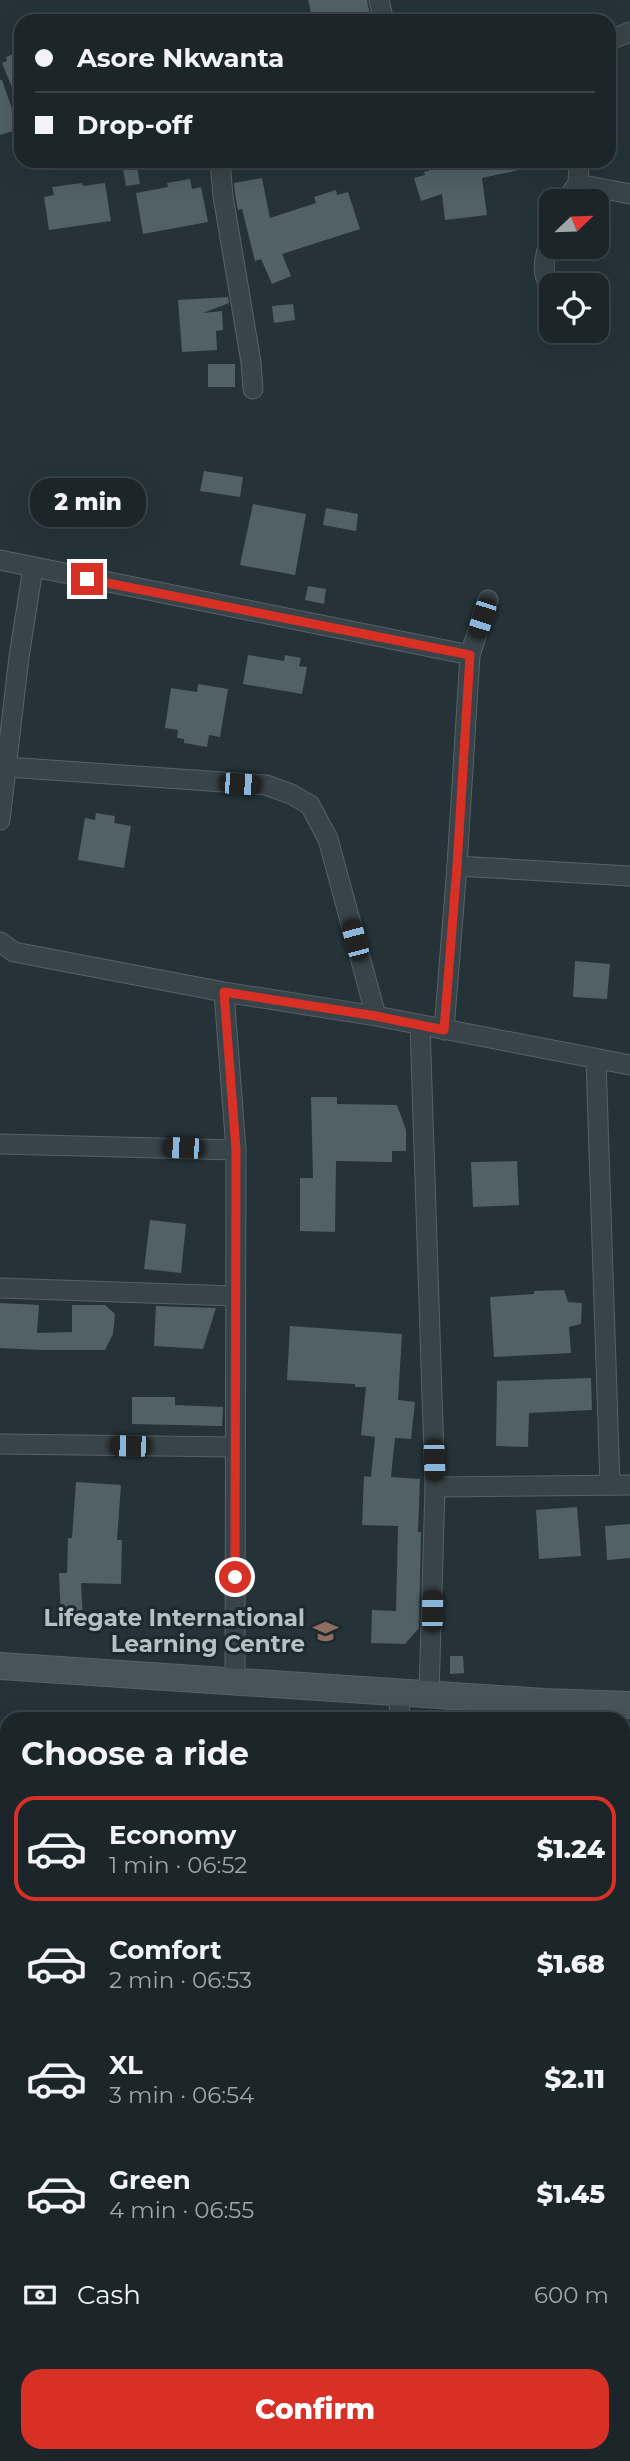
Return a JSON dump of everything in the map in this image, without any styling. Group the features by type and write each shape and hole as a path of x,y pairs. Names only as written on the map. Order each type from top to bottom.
{"street":[{"path":"221,168 253,389"},
{"path":"574,189 578,184 579,168"},
{"path":"578,184 630,194"},
{"path":"0,560 470,655"},
{"path":"0,820 19,657 33,568"},
{"path":"444,1030 470,655 488,600"},
{"path":"7,767 266,785 291,793 310,805 328,839 376,1016"},
{"path":"457,866 630,876"},
{"path":"0,942 14,952 224,992 376,1016 630,1065"},
{"path":"224,992 236,1150 235,1681"},
{"path":"419,1025 435,1487 429,1694"},
{"path":"435,1487 620,1485 596,1060"},
{"path":"0,1144 236,1150"},
{"path":"0,1288 235,1296"},
{"path":"0,1444 235,1447"},
{"path":"0,1666 630,1705"},
{"path":"399,1712 400,1692"}],"building":[{"path":"308,0 367,0 370,14 311,14"},
{"path":"14,54 14,92 2,63 7,61 6,57"},
{"path":"2,80 14,115 14,131 0,135"},
{"path":"137,168 140,184 126,186 123,169"},
{"path":"437,168 528,168 482,178 487,215 445,220 442,194 421,201 414,178 425,175 424,172"},
{"path":"262,178 270,218 316,203 314,197 336,190 337,195 348,192 360,229 282,254 291,276 272,284 261,259 255,261 242,209 238,210 235,194 234,183"},
{"path":"190,179 192,189 201,187 208,222 143,234 136,193 168,187 167,183"},
{"path":"82,183 83,186 105,183 111,221 49,230 44,197 54,195 52,187"},
{"path":"228,297 229,303 203,313 222,311 223,330 216,331 217,350 182,352 178,300"},
{"path":"293,304 295,320 274,323 272,306"},
{"path":"208,364 235,364 235,387 208,387"},
{"path":"204,471 243,477 240,497 200,491"},
{"path":"253,504 306,514 295,575 240,565"},
{"path":"326,508 358,514 356,531 323,525"},
{"path":"308,586 326,589 324,604 305,600"},
{"path":"248,655 284,661 285,655 301,658 299,666 307,667 302,694 243,684"},
{"path":"198,684 228,689 220,737 209,735 207,747 184,743 184,739 177,738 178,730 165,728 171,688 197,692"},
{"path":"96,813 115,816 114,823 131,826 124,868 78,860 85,818 95,820"},
{"path":"575,961 610,964 607,999 573,997"},
{"path":"311,1097 337,1097 337,1104 397,1105 406,1130 406,1151 392,1151 392,1162 336,1161 335,1232 300,1231 300,1178 313,1178"},
{"path":"517,1161 519,1205 473,1207 471,1162"},
{"path":"150,1220 186,1224 181,1273 144,1269"},
{"path":"564,1290 568,1302 582,1303 581,1324 569,1327 571,1353 494,1357 490,1297"},
{"path":"0,1303 39,1305 37,1333 72,1332 72,1305 105,1305 115,1314 113,1334 105,1350 0,1348"},
{"path":"156,1306 216,1308 203,1349 154,1346"},
{"path":"290,1326 402,1334 398,1400 415,1402 411,1439 395,1438 391,1477 420,1479 418,1532 421,1532 419,1628 405,1644 371,1643 372,1610 396,1611 398,1526 362,1525 364,1476 371,1477 375,1437 361,1435 366,1387 287,1380"},
{"path":"591,1378 592,1410 529,1413 528,1447 496,1446 497,1381"},
{"path":"132,1397 175,1397 175,1405 223,1407 222,1426 132,1424"},
{"path":"76,1482 121,1485 117,1540 122,1540 121,1584 81,1583 83,1620 61,1621 59,1573 67,1573 68,1538 72,1538"},
{"path":"577,1507 581,1556 539,1559 536,1510"},
{"path":"630,1524 630,1558 607,1560 605,1526"},
{"path":"450,1656 463,1656 464,1673 450,1674"}],"place":[{"name":"Lifegate International Learning Centre","path":"325,1631"}],"route":[{"path":"87,579 470,655 444,1030 376,1016 224,992 236,1150 235,1577"}]}
